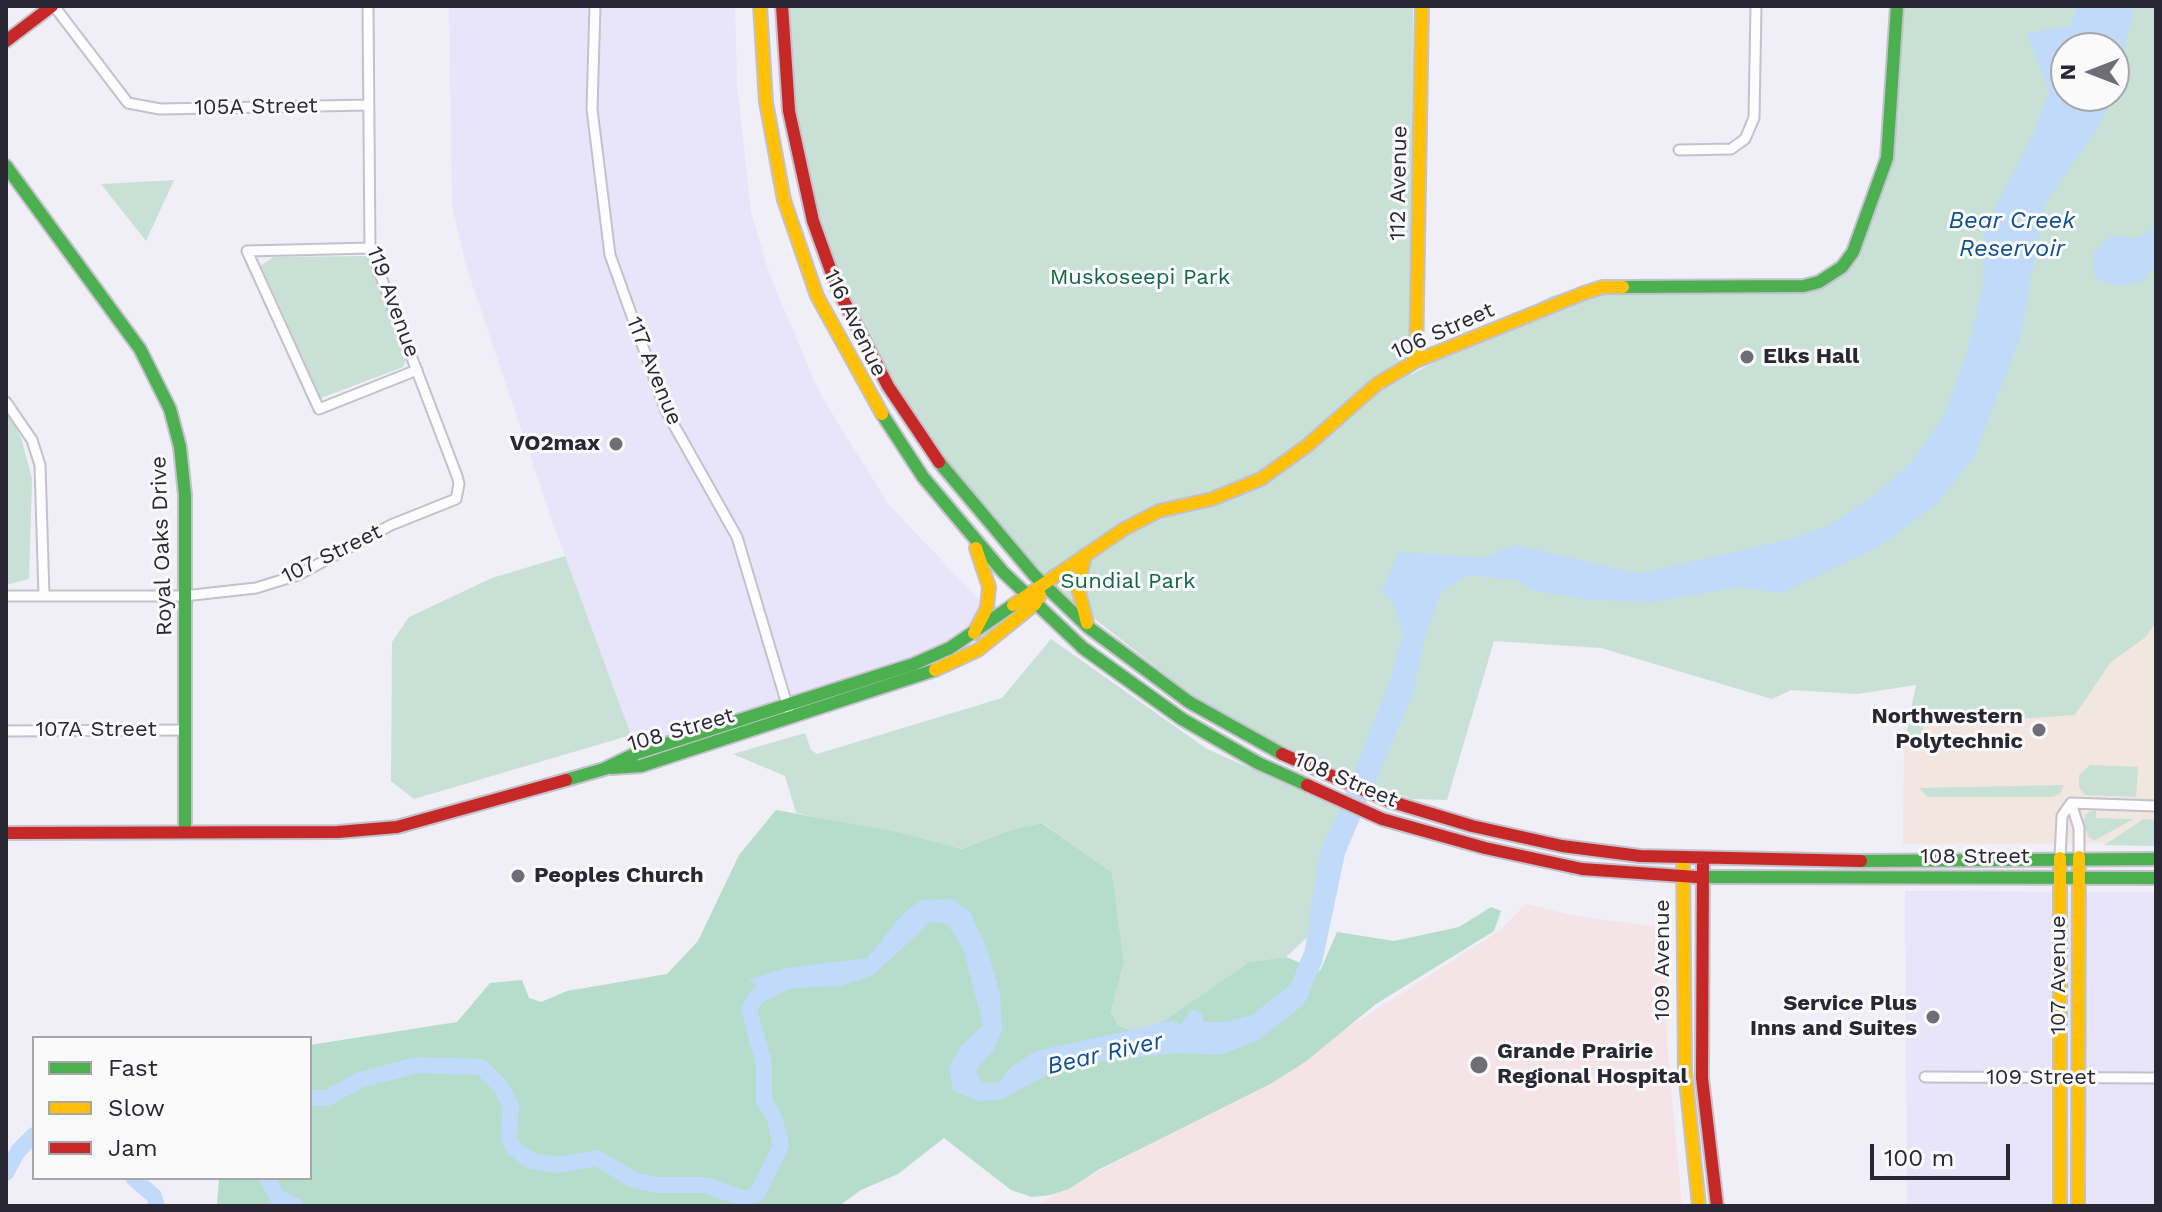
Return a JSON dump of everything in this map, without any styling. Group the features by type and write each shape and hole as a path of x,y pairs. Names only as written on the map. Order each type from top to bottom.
{"main road":[{"path":"6,41 53,6"},
{"name":"116 Avenue","path":"760,6 770,132 784,200 805,265 830,325 863,386 923,477 971,536 1030,599"},
{"name":"116 Avenue","path":"782,6 785,74 795,148 813,221 837,288 869,354 920,437 973,507 1045,586"},
{"name":"112 Avenue","path":"1416,361 1422,6"},
{"name":"106 Street","path":"1045,586 1124,529 1159,511 1212,499 1261,479 1308,445 1377,384 1416,361 1603,287 1804,286 1819,282 1842,267 1853,252 1887,158 1897,6"},
{"name":"Royal Oaks Drive","path":"6,166 140,349 170,409 180,447 185,495 185,832"},
{"path":"971,536 989,587 987,608 974,633"},
{"path":"1085,555 1078,588 1088,627"},
{"path":"1030,599 1045,586"},
{"name":"108 Street","path":"1045,586 1088,627 1189,702 1275,751 1389,801 1483,829 1562,846 1703,859 1912,862 2079,857 2156,859"},
{"name":"108 Street","path":"789,712 914,664 1030,599"},
{"name":"108 Street","path":"6,833 338,832 397,827 604,769 637,753 942,668 978,650 1030,599"},
{"name":"108 Street","path":"1030,599 1093,655 1164,707 1258,763 1382,819 1552,863 1683,877 2156,878"},
{"name":"107 Avenue","path":"2078,1206 2079,857"},
{"name":"109 Avenue","path":"1683,858 1685,1071 1699,1206"},
{"name":"107 Avenue","path":"2060,858 2060,1205"},
{"name":"109 Avenue","path":"1703,859 1701,1065 1717,1206"}],"street":[{"name":"105A Street","path":"53,6 128,103 160,109 369,105"},
{"name":"119 Avenue","path":"368,6 370,248 457,476 458,493"},
{"name":"117 Avenue","path":"595,6 592,109 610,255 666,411 737,537 789,712"},
{"path":"1679,150 1731,149 1745,139 1754,118 1756,6"},
{"path":"370,248 247,251 319,409 417,370"},
{"path":"6,402 32,440 40,465 44,596"},
{"name":"107 Street","path":"6,596 184,596 256,588 298,575 391,525 456,499 458,493"},
{"name":"107A Street","path":"6,731 186,730"},
{"path":"2060,858 2062,816 2071,803 2156,806"},
{"name":"107 Avenue","path":"2071,803 2079,828 2079,857"},
{"name":"109 Street","path":"1925,1077 2156,1078"}],"shaded area":[{"path":"449,6 735,6 737,83 751,212 770,276 819,392 888,504 987,608 982,623 950,648 637,753 553,523 466,266 452,205"},
{"name":"Northwestern Polytechnic","path":"2156,622 2156,843 1903,844 1904,744 1908,738 1922,726 2075,715 2111,662 2146,637"},
{"path":"1905,891 2156,892 2156,1206 1907,1206"},
{"name":"Grande Prairie Regional Hospital","path":"1526,904 1576,916 1667,928 1667,1044 1682,1206 1034,1206 1257,1086 1499,931"}],"green space":[{"name":"Muskoseepi Park","path":"782,6 1413,6 1411,375 1549,297 1577,288 1682,282 1793,286 1841,264 1857,235 1892,135 1897,6 2156,6 2156,622 2146,637 2111,662 2075,715 1923,726 1922,734 1908,738 1904,744 1916,685 1857,694 1791,690 1772,699 1601,648 1494,641 1447,800 1412,799 1329,769 1216,711 1024,563 997,535 869,355 803,186"},
{"path":"174,180 146,241 101,184"},
{"path":"370,256 407,357 403,367 321,398 261,266 273,257"},
{"path":"6,411 21,437 32,479 29,579 6,585"},
{"path":"565,556 631,735 414,799 391,781 392,642 409,617 492,578"},
{"path":"1051,639 1207,749 1351,813 1325,921 1286,957 1249,962 1159,1024 1132,1031 1118,1025 1111,1012 1124,962 1112,874 1043,823 1011,830 963,849 796,813 785,776 733,754 805,733 811,750 817,754 1002,698"},
{"path":"2090,765 2138,767 2136,797 2085,795 2079,787 2079,775"},
{"path":"2064,785 2060,794 2052,797 1928,797 1919,788"},
{"path":"2096,809 2096,818 2134,819 2095,840 2089,838 2083,822 2086,814"},
{"path":"776,810 896,832 962,849 1011,830 1042,823 1112,873 1124,962 1111,1012 1118,1025 1132,1031 1159,1024 1249,962 1286,957 1320,971 1337,932 1394,941 1459,927 1491,907 1501,911 1494,931 1376,1004 1305,1062 1272,1083 1098,1170 1069,1189 1050,1195 1032,1197 1011,1190 944,1138 898,1174 861,1190 839,1206 217,1206 219,1180 312,1180 312,1045 457,1022 490,983 522,980 529,998 541,1002 567,991 667,974 698,941 739,855"},
{"path":"2144,819 2156,820 2156,846 2104,845"}],"water":[{"path":"2078,6 2134,6 2128,32 2050,32 2050,112 2105,112 2097,129 2045,204 2020,337 1974,457 1933,507 1876,548 1782,593 1740,587 1652,602 1591,600 1535,591 1517,580 1468,575 1442,591 1426,632 1412,695 1345,854 1322,963 1304,1004 1257,1041 1219,1055 1181,1053 1098,1061 1047,1075 1000,1100 978,1101 953,1091 949,1067 961,1046 983,1025 963,948 947,924 931,922 872,976 841,986 794,988 768,996 749,980 785,968 867,958 902,915 920,900 952,899 970,912 986,946 1000,993 1002,1029 994,1050 976,1070 982,1083 1000,1082 1012,1066 1036,1051 1171,1021 1181,1024 1191,1009 1201,1013 1204,1022 1225,1022 1252,1015 1291,984 1305,949 1320,850 1337,816 1392,675 1403,632 1393,603 1382,592 1398,552 1484,558 1516,545 1639,574 1792,539 1830,525 1874,496 1911,463 1944,417 1967,352 1983,286 1984,229 2034,133 2049,90 2027,33 2070,26"},
{"name":"Bear Creek Reservoir","path":"2156,226 2156,265 2140,283 2114,285 2095,278 2093,255 2111,236 2139,238"}],"waterway":[{"name":"Bear River","path":"312,1098 327,1098 360,1080 417,1065 481,1067 501,1087 511,1106 509,1138 514,1149 532,1161 558,1165 597,1158 634,1180 656,1185 706,1185 745,1199 757,1194 781,1146 775,1119 764,1101 764,1064 749,1009 757,996 783,983"},
{"name":"Bear River","path":"6,1173 18,1151 32,1137"},
{"name":"Bear River","path":"135,1180 154,1196 157,1206"},
{"name":"Bear River","path":"268,1180 277,1197 296,1206"}],"traffic: fast":[{"path":"1623,287 1804,286 1819,282 1842,267 1853,252 1887,158 1897,6"},
{"path":"6,166 140,349 170,409 180,447 185,495 185,832"},
{"path":"882,414 923,477 1003,572 1083,648 1182,719 1258,763 1307,785"},
{"path":"939,462 1034,575 1088,627 1189,702 1282,754"},
{"path":"566,780 604,769 637,753 914,664 950,648 1013,605"},
{"path":"611,768 641,766 935,670"},
{"path":"1861,861 2156,859"},
{"path":"1696,877 2156,878"}],"traffic: slow":[{"path":"760,6 766,102 784,200 817,296 882,414"},
{"path":"1416,361 1422,6"},
{"path":"1013,605 1124,529 1159,511 1212,499 1261,479 1308,445 1377,384 1416,361 1584,293 1603,287 1623,287"},
{"path":"974,633 987,608 989,587 976,548"},
{"path":"1085,555 1078,588 1087,623"},
{"path":"935,670 978,650 1035,604 1040,595"},
{"path":"2078,1206 2079,857"},
{"path":"1683,858 1685,1071 1699,1206"},
{"path":"2060,858 2060,1206"}],"traffic: jam":[{"path":"6,41 52,6"},
{"path":"782,6 789,111 813,221 837,288 888,386 939,462"},
{"path":"1282,754 1389,801 1472,826 1562,846 1640,856 1861,861"},
{"path":"6,833 338,832 397,827 566,780"},
{"path":"1307,785 1382,819 1485,848 1582,869 1696,877"},
{"path":"1703,859 1702,1078 1717,1206"}],"place":[{"name":"Elks Hall","path":"1747,357"},
{"name":"VO2max","path":"616,444"},
{"name":"Northwestern Polytechnic","path":"2039,730"},
{"name":"Peoples Church","path":"518,876"},
{"name":"Service Plus Inns and Suites","path":"1933,1017"},
{"name":"Grande Prairie Regional Hospital","path":"1479,1065"}],"park label":[{"name":"Sundial Park","path":"1128,582"}]}
